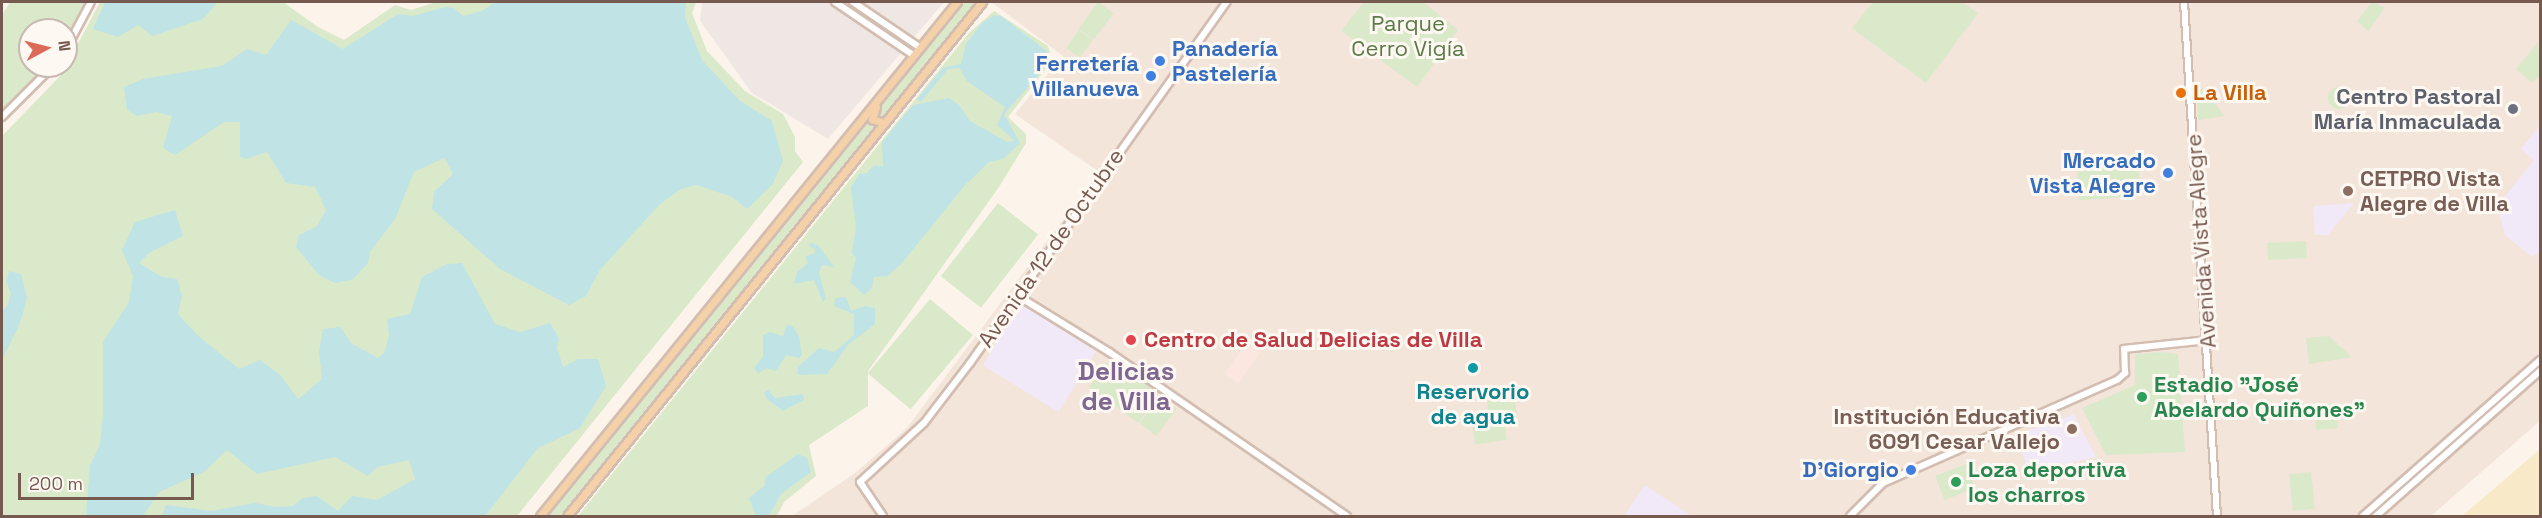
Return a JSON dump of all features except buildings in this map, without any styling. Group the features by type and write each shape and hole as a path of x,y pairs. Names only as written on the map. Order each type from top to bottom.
{"main road":[{"path":"540,516 957,2"},
{"path":"567,516 980,2"},
{"path":"885,122 877,124 871,117 887,88"}],"street":[{"path":"78,26 91,2"},
{"path":"835,2 913,55"},
{"path":"854,2 919,47"},
{"name":"Avenida 12 de Octubre","path":"883,516 860,482 924,423 1018,296 1227,2"},
{"name":"Avenida Vista Alegre","path":"2184,2 2208,340 2217,516"},
{"path":"2,117 42,78"},
{"path":"1018,296 1108,352 1347,516"},
{"path":"1850,516 1883,483 2117,380 2125,373 2124,349 2208,340"},
{"path":"2363,516 2541,360"},
{"path":"2376,516 2541,371"}],"shaded area":[{"path":"702,2 944,2 828,139 752,93 700,21"},
{"path":"991,2 2540,2 2540,421 2431,516 792,516 855,473 906,429 1099,172 1015,114 1063,56"},
{"path":"2540,125 2540,251 2532,257 2505,235 2497,206 2534,160 2521,149"},
{"path":"2354,203 2328,235 2315,235 2313,206"},
{"path":"1021,304 1096,351 1058,412 983,365"},
{"path":"1250,338 1264,348 1238,384 1224,374"},
{"path":"2074,414 2096,457 2029,473 2016,435"},
{"path":"1645,485 1692,516 1624,516"}],"green space":[{"path":"10,2 86,2 78,24 78,18 18,18 18,78 36,78 2,111 2,15"},
{"path":"100,2 283,2 318,27 344,40 395,5 411,10 436,2 696,2 692,13 707,51 745,91 783,114 795,137 795,151 803,162 517,516 2,516 2,136 58,78 78,78 78,44"},
{"path":"965,2 976,2 561,516 548,516"},
{"path":"1098,2 1113,13 1094,40 1079,29"},
{"name":"Parque Cerro Vigía","path":"1364,2 1423,2 1458,30 1417,87 1341,31"},
{"path":"1873,2 1961,2 1978,13 1926,83 1852,28"},
{"path":"2372,2 2385,8 2368,31 2357,21"},
{"path":"994,11 1048,46 1050,52 1048,66 1008,117 1026,134 1026,143 999,187 868,371 868,406 809,445 816,476 784,502 777,516 578,516 969,33"},
{"path":"1079,30 1093,40 1080,58 1066,48"},
{"path":"2538,42 2540,75 2532,83 2516,69"},
{"path":"2196,82 2225,116 2198,120"},
{"path":"2339,87 2347,90 2350,98 2347,106 2339,109 2331,106 2328,98 2331,90"},
{"path":"2138,156 2141,196 2079,200 2076,160"},
{"path":"998,203 1038,234 981,308 941,276"},
{"path":"2306,241 2307,258 2268,260 2267,243"},
{"path":"930,299 973,335 911,409 868,373"},
{"path":"2329,336 2352,357 2309,364 2306,338"},
{"name":"Estadio \"José Abelardo Quiñones\"","path":"2163,352 2178,354 2185,452 2106,455 2082,408 2135,385 2135,354"},
{"path":"1110,358 1159,394 1138,423 1089,387"},
{"path":"1160,396 1177,409 1156,436 1140,423"},
{"path":"1515,398 1517,418 1489,421 1487,401"},
{"path":"2336,403 2338,428 2316,430 2314,405"},
{"path":"1504,421 1507,440 1475,445 1472,426"},
{"name":"Loza deportiva los charros","path":"1966,464 1975,488 1945,500 1935,476"},
{"path":"2311,472 2315,509 2293,511 2289,474"}],"sand":[{"path":"2540,448 2540,516 2462,516 2538,451"}],"water":[{"path":"105,2 218,2 203,19 152,36 138,25 118,37 93,29"},
{"path":"495,2 686,2 685,17 702,60 739,100 772,121 783,161 772,185 747,209 732,197 697,185 681,189 660,204 599,271 586,296 569,305 500,269 432,209 434,192 453,174 444,158 414,172 395,219 370,252 368,263 352,280 335,283 319,275 296,247 299,235 317,226 326,210 315,187 286,183 267,152 246,159 240,157 240,122 224,122 175,155 163,148 172,116 157,112 137,116 127,110 124,87 143,79 222,66 247,49 266,55 291,20 343,49 398,14 413,16 445,7 454,8 463,16 482,11"},
{"path":"994,15 1001,16 1048,52 1043,70 1004,114 1020,143 1003,159 989,162 965,185 902,263 888,276 874,277 872,288 864,295 850,282 856,258 852,253 856,227 851,187 859,174 867,173 874,165 883,167 882,142 913,105 949,98 959,105 970,121 1007,142 1015,141 997,125 1005,107 967,81 959,68 948,69 921,102 917,99 943,68 961,64 966,44 981,24"},
{"path":"175,210 183,236 149,253 139,263 162,277 177,279 182,296 178,314 197,335 239,369 260,360 281,376 298,399 322,379 319,352 323,329 340,327 351,343 378,358 384,353 389,336 387,319 410,314 422,277 447,264 462,263 495,324 520,332 550,323 559,338 557,348 563,367 578,359 598,359 606,386 580,428 538,448 485,516 162,516 166,505 211,511 255,503 276,507 293,506 303,498 317,496 338,511 352,496 377,500 415,479 409,460 377,467 368,476 335,457 257,474 227,450 204,472 159,492 143,516 86,516 90,465 100,445 103,414 103,342 129,302 133,276 122,250 135,222"},
{"path":"811,243 818,245 834,267 822,265 819,272 826,299 823,302 814,280 794,284 797,272 808,263 805,257 815,253 815,249 809,246"},
{"path":"9,271 21,274 27,298 20,323 2,360 2,311 8,305 11,293 6,281"},
{"path":"846,297 851,311 865,306 875,308 875,324 848,345 827,374 798,375 798,367 819,348 834,352 854,335 854,314 834,306 835,298"},
{"path":"787,325 793,326 799,337 802,355 799,358 786,355 776,371 767,368 758,373 754,368 763,357 763,335 770,332 783,336"},
{"path":"768,390 775,398 803,394 804,400 783,411 767,399 764,393"},
{"path":"798,454 807,458 811,472 781,494 769,516 756,516 749,498 764,486 766,477"}],"place":[{"name":"Panadería Pastelería","path":"1160,61"},
{"name":"Ferretería Villanueva","path":"1151,76"},
{"name":"La Villa","path":"2181,93"},
{"name":"Centro Pastoral María Inmaculada","path":"2513,109"},
{"name":"Mercado Vista Alegre","path":"2168,173"},
{"name":"CETPRO Vista Alegre de Villa","path":"2348,191"},
{"name":"Centro de Salud Delicias de Villa","path":"1131,340"},
{"name":"Reservorio de agua","path":"1473,368"},
{"name":"Estadio \"José Abelardo Quiñones\"","path":"2142,397"},
{"name":"Institución Educativa 6091 Cesar Vallejo","path":"2072,429"},
{"name":"D'Giorgio","path":"1911,470"},
{"name":"Loza deportiva los charros","path":"1956,482"}],"district":[{"name":"Delicias de Villa","path":"1126,387"}]}
